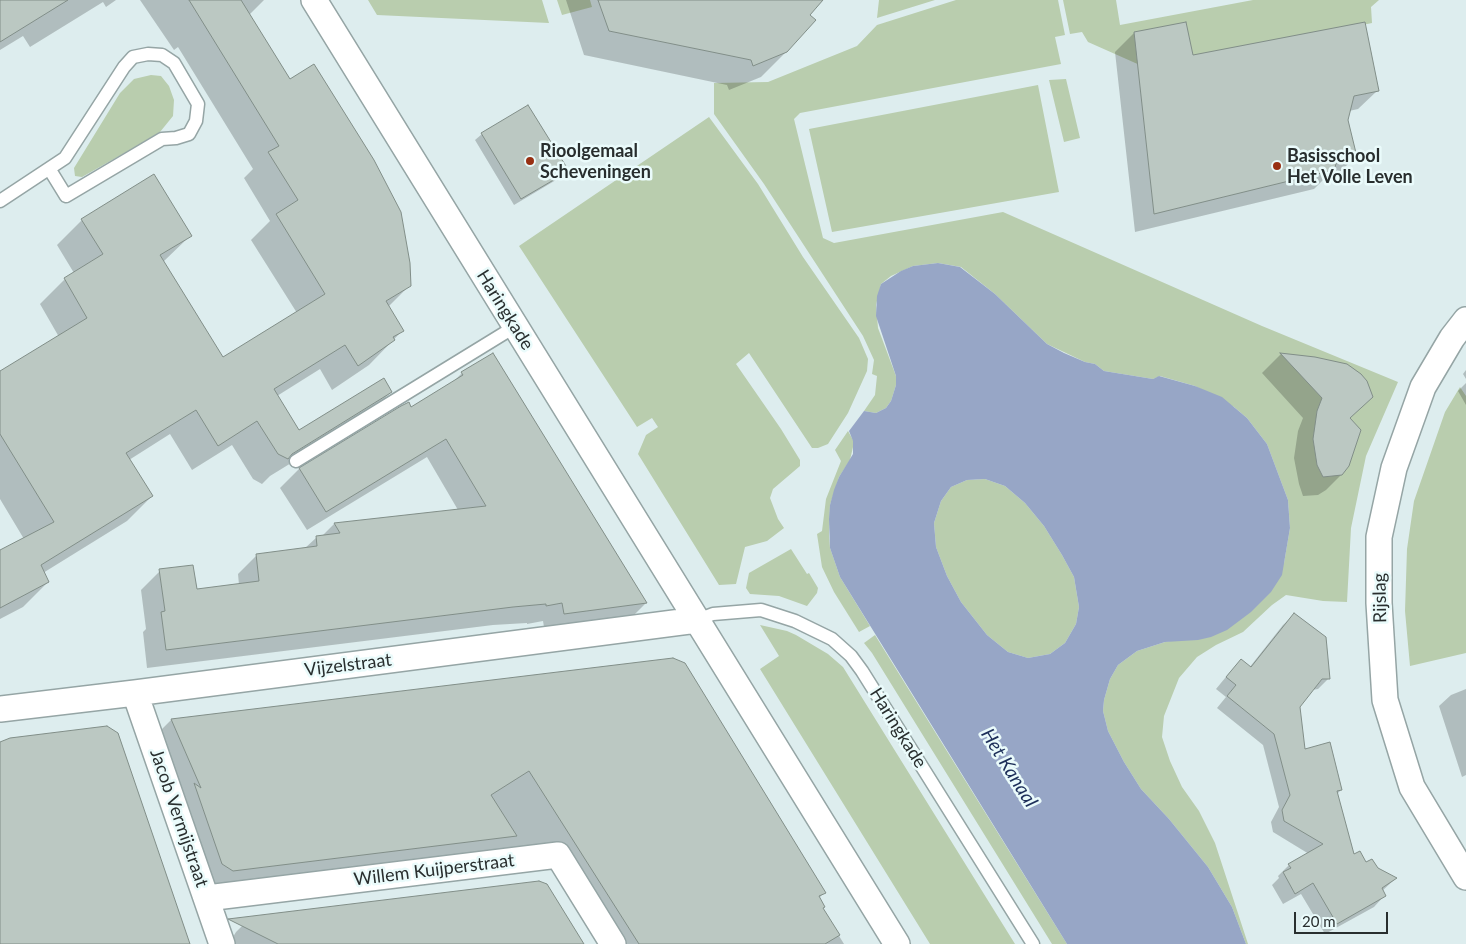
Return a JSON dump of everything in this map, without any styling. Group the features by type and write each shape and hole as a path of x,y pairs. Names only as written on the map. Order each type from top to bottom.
{"street":[{"name":"Haringkade","path":"314,0 897,944"},
{"name":"Rijslag","path":"1466,320 1452,338 1423,387 1394,468 1379,537 1379,603 1385,700 1412,787 1466,877"},
{"name":"Vijzelstraat","path":"0,709 697,620"},
{"name":"Jacob Vermijstraat","path":"135,693 222,944"},
{"name":"Willem Kuijperstraat","path":"207,898 558,855 613,944"}],"lane":[{"path":"0,201 50,170 65,158 124,67 134,57 148,54 162,55 174,64 198,104 196,121 188,134 176,138 162,139 66,196 50,170"},
{"path":"296,461 516,326"},
{"name":"Haringkade","path":"697,620 713,614 761,610 795,621 832,639 851,656 1033,944"}],"green space":[{"path":"368,0 542,0 549,23 377,15"},
{"path":"557,0 590,0 592,7 562,15"},
{"path":"879,0 935,0 877,18"},
{"path":"956,0 1058,0 1065,35 1055,37 1061,64 800,113 794,119 823,238 834,243 1003,212 1262,326 1398,382 1366,456 1351,528 1347,602 1323,601 1286,595 1272,605 1243,632 1197,657 1179,678 1164,716 1162,737 1170,761 1182,787 1199,811 1215,843 1248,944 1246,944 1232,907 1208,867 1169,819 1141,789 1124,762 1108,731 1103,711 1110,679 1118,665 1137,651 1176,640 1284,563 1290,528 1288,500 1267,444 1247,418 1234,407 1195,386 1160,376 1153,379 1104,371 1095,364 1085,362 1047,344 995,294 961,267 938,263 913,266 891,276 881,284 876,305 878,328 896,376 896,385 891,401 886,408 876,413 864,411 875,395 877,376 872,374 874,360 863,336 764,184 714,114 714,83 768,82 857,46 877,25"},
{"path":"1063,0 1116,0 1120,25 1253,0 1379,0 1371,7 1372,23 1151,70 1088,42 1082,32 1070,34"},
{"path":"151,75 161,76 169,86 174,100 173,116 160,132 82,177 75,176 74,168 120,93 134,79"},
{"path":"1066,79 1080,138 1064,142 1049,80"},
{"path":"1038,85 1059,192 832,232 809,129"},
{"path":"709,117 758,184 803,257 859,338 868,359 867,371 848,413 828,444 818,448 812,448 749,353 736,364 781,429 800,460 800,466 773,489 770,498 778,519 784,528 767,541 745,547 736,584 719,585 638,454 646,435 658,427 652,418 637,427 519,246"},
{"path":"1460,387 1466,396 1466,653 1410,666 1405,611 1407,549 1414,501 1445,412"},
{"path":"848,431 853,440 853,447 850,460 839,477 830,505 829,535 830,548 840,577 870,626 859,632 834,592 822,567 817,534 822,531 826,499 841,461 835,450"},
{"path":"985,479 1005,486 1025,503 1044,526 1074,577 1079,607 1076,624 1065,643 1050,654 1028,658 1008,652 987,635 961,602 947,576 936,547 934,523 941,501 951,487 967,480"},
{"path":"791,549 818,588 817,593 807,606 779,596 750,594 746,588 749,573"},
{"path":"760,625 796,635 828,654 843,667 1015,944 930,944 760,669 779,656"},
{"path":"875,635 1067,944 1052,944 864,643"}],"water":[{"name":"Het Kanaal","path":"938,263 960,267 995,294 1047,344 1085,362 1095,364 1104,371 1153,379 1159,376 1195,386 1222,397 1247,418 1267,444 1288,500 1290,528 1282,575 1271,592 1251,612 1227,630 1198,640 1165,642 1137,651 1118,665 1110,679 1103,711 1108,731 1124,762 1141,789 1169,819 1208,867 1232,907 1246,944 1067,944 840,577 830,548 829,519 834,490 839,477 853,454 853,441 849,431 864,411 876,413 886,408 891,401 896,385 896,376 876,316 877,296 881,284 901,271 913,266","holes":["985,479 1005,486 1025,503 1044,526 1074,577 1079,607 1076,624 1065,643 1050,654 1028,658 1008,652 987,635 961,602 947,576 936,547 934,523 941,501 951,487 967,480"]}],"building":[{"path":"0,0 68,0 0,42"},
{"path":"189,0 241,0 290,79 314,64 374,160 401,212 410,263 411,286 386,301 404,331 393,337 395,340 358,366 345,345 274,389 299,430 384,378 392,392 292,454 288,459 278,454 257,421 218,446 196,410 126,453 153,496 41,565 49,582 0,608 0,550 54,522 0,434 0,371 87,318 64,278 103,254 81,219 154,174 192,236 160,255 223,357 325,294 276,214 298,200 268,152 279,146"},
{"path":"598,0 823,0 810,15 816,20 787,52 753,66 751,60 609,31"},
{"path":"1186,22 1193,55 1365,22 1379,91 1354,96 1348,120 1357,157 1337,161 1334,170 1154,214 1134,32"},
{"name":"Rioolgemaal Scheveningen","path":"528,105 569,171 521,199 481,133"},
{"path":"493,353 647,603 564,614 562,603 546,606 546,604 513,607 166,650 161,612 165,611 159,569 193,565 197,589 259,581 256,554 317,546 316,536 340,533 334,523 486,506 446,439 326,512 299,468 401,406 409,402 411,407 463,375 461,372"},
{"path":"1280,353 1315,357 1347,364 1367,381 1373,397 1350,418 1361,430 1349,466 1342,475 1323,477 1317,465 1313,439 1317,411 1322,398"},
{"path":"1294,613 1326,637 1330,679 1322,679 1300,707 1305,749 1330,742 1342,790 1337,791 1354,854 1360,851 1366,862 1372,859 1378,868 1397,878 1382,888 1386,896 1337,924 1313,883 1295,894 1283,872 1291,868 1288,864 1323,844 1284,821 1282,810 1290,795 1274,734 1227,696 1236,685 1226,677 1241,659 1251,667"},
{"path":"673,658 685,663 826,893 819,896 825,907 823,908 840,935 825,944 639,944 529,771 491,795 517,836 233,871 222,864 194,783 201,788 171,719"},
{"path":"107,726 118,733 190,944 0,944 0,742 10,738"},
{"path":"539,881 547,884 584,944 278,944 228,919"}],"place":[{"name":"Rioolgemaal Scheveningen","path":"530,161"},
{"name":"Basisschool Het Volle Leven","path":"1277,166"}]}
